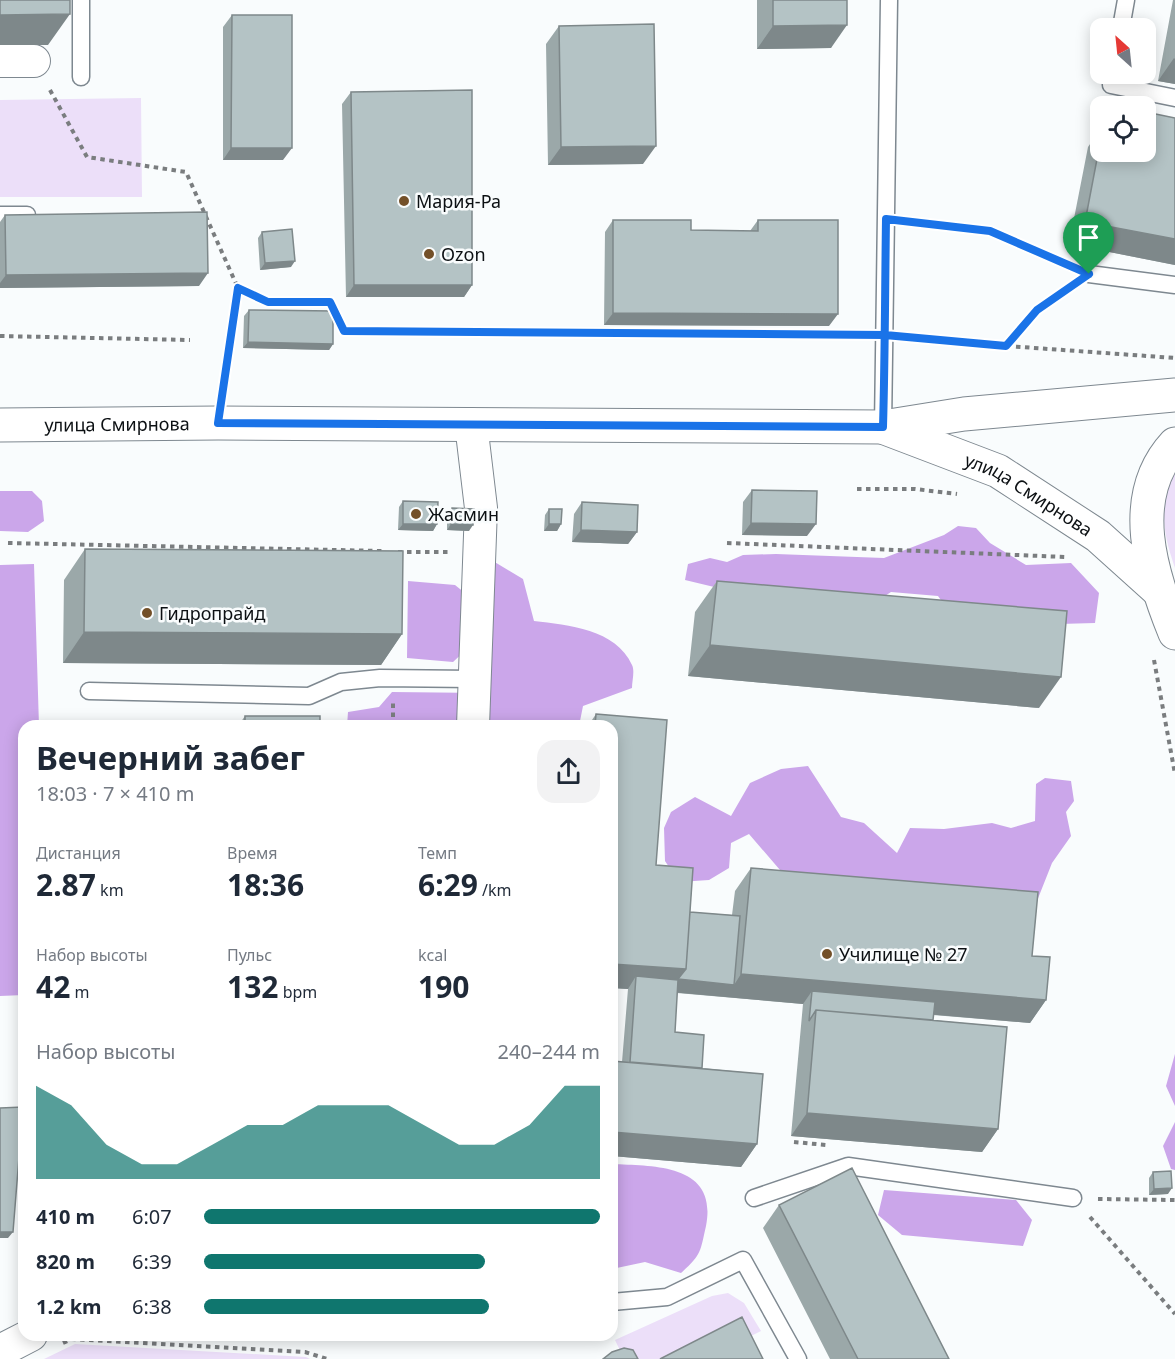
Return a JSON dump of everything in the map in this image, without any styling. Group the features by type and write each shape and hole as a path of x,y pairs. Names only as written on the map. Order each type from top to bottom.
{"main road":[{"name":"улица Смирнова","path":"0,425 218,423 883,427 964,414 1175,395"},
{"name":"улица Смирнова","path":"883,427 998,471 1098,536 1158,590"},
{"path":"1175,444 1161,459 1149,492 1146,529 1158,590 1175,633"}],"street":[{"path":"0,61 34,61"},
{"path":"471,424 481,508 473,720"},
{"path":"0,1351 19,1341"}],"lane":[{"path":"81,0 81,78"},
{"path":"883,427 889,0"},
{"path":"1123,18 1126,0"},
{"path":"1111,84 1175,98"},
{"path":"0,215 45,214"},
{"path":"1089,274 1175,285"},
{"path":"89,691 309,696 341,682 380,678 474,679"},
{"path":"754,1198 848,1166 1073,1198"},
{"path":"618,1301 667,1296 743,1260 798,1359"}],"path":[{"path":"34,61 87,157 186,172 238,288 218,423"},
{"path":"886,219 990,231 1089,274"},
{"path":"1006,346 1037,310 1089,274"},
{"path":"238,288 268,302 330,302 344,331 885,335 1175,358"},
{"path":"0,336 190,340"},
{"path":"857,489 915,489 964,495"},
{"path":"8,543 383,551"},
{"path":"727,543 1077,558"},
{"path":"395,563 395,552 480,553"},
{"path":"1153,658 1175,774"},
{"path":"1073,1198 1175,1200"},
{"path":"1073,1198 1175,1314"},
{"path":"62,1344 68,1341"},
{"path":"108,1341 305,1352 327,1359"}],"shaded area":[{"path":"141,98 142,197 0,197 0,100"},
{"path":"1175,461 1175,568 1166,538 1164,515 1167,491"},
{"path":"0,491 32,491 42,501 44,521 28,532 0,531"},
{"path":"958,526 976,528 990,543 1026,565 1071,563 1099,593 1095,623 1059,624 953,617 938,596 891,592 871,605 735,592 685,580 688,564 710,558 727,562 743,555 776,554 884,558 944,535"},
{"path":"493,561 523,579 534,621 576,627 603,636 625,653 633,667 632,688 583,706 580,720 347,720 348,712 379,707 392,692 484,693"},
{"path":"34,564 39,720 18,720 18,995 0,996 0,565"},
{"path":"408,581 455,585 470,597 468,648 453,662 407,658"},
{"path":"808,766 841,817 864,823 897,853 910,828 944,829 992,823 1011,828 1035,821 1036,784 1045,778 1071,781 1074,801 1066,812 1071,836 1052,863 1035,906 786,877 749,834 731,843 729,868 709,880 679,882 665,861 664,828 671,812 695,797 731,816 750,783 781,769"},
{"path":"1175,1054 1175,1106 1166,1086"},
{"path":"1175,1122 1175,1170 1171,1169 1163,1146"},
{"path":"618,1164 664,1168 680,1172 693,1180 702,1190 707,1206 703,1242 697,1257 681,1273 645,1262 618,1268"},
{"path":"884,1190 1016,1200 1032,1220 1023,1246 902,1235 878,1215"},
{"path":"728,1293 744,1303 761,1331 739,1342 671,1359 624,1359 615,1341 618,1339 712,1296"},
{"path":"75,1344 306,1357 310,1359 44,1359"}],"building":[{"path":"0,0 70,0 70,14 0,15"},
{"path":"773,0 847,0 847,25 773,26"},
{"path":"232,15 292,15 292,148 231,148"},
{"path":"654,24 656,146 561,147 559,26"},
{"name":"Мария-Ра","path":"472,90 472,285 354,285 351,92"},
{"path":"1156,114 1175,118 1175,239 1085,222 1096,162 1156,162"},
{"path":"207,212 208,273 6,275 5,215"},
{"path":"613,220 691,220 691,230 758,231 758,220 838,220 838,314 613,313"},
{"path":"292,229 295,261 265,263 262,232"},
{"path":"249,310 333,311 333,344 248,342"},
{"path":"752,490 817,491 816,524 751,523"},
{"path":"403,501 438,502 437,524 403,524"},
{"path":"582,502 638,505 637,532 581,530"},
{"path":"452,508 474,509 473,525 451,524"},
{"path":"549,509 562,509 561,524 549,524"},
{"path":"85,549 403,551 402,634 84,632"},
{"path":"717,581 1067,611 1061,677 710,645"},
{"path":"596,714 667,720 656,865 693,868 686,969 618,964 618,720 596,720"},
{"path":"245,716 320,716 320,720 245,720"},
{"path":"751,868 1038,892 1032,956 1050,957 1046,1000 741,974"},
{"path":"690,912 740,916 734,985 678,979 686,969"},
{"path":"636,976 678,980 675,1032 704,1035 702,1068 630,1062"},
{"path":"812,991 935,1002 933,1020 816,1010 809,1021"},
{"path":"816,1010 1007,1027 998,1129 807,1113"},
{"path":"618,1062 763,1074 757,1144 618,1132"},
{"path":"18,1107 18,1170 13,1232 0,1232 0,1108"},
{"path":"852,1168 949,1359 858,1359 779,1205"},
{"path":"1171,1171 1172,1188 1154,1189 1153,1172"},
{"path":"742,1317 763,1359 660,1359"},
{"path":"624,1348 633,1350 638,1359 603,1359 612,1352"}],"place":[{"name":"Мария-Ра","path":"404,201"},
{"name":"Ozon","path":"429,254"},
{"name":"Жасмин","path":"416,514"},
{"name":"Гидропрайд","path":"147,613"},
{"name":"Училище № 27","path":"827,954"}],"route":[{"path":"1089,274 990,231 886,219 885,335 883,427 218,423 238,288 268,302 330,302 344,331 885,335 1006,346 1037,310 1089,274"}]}
